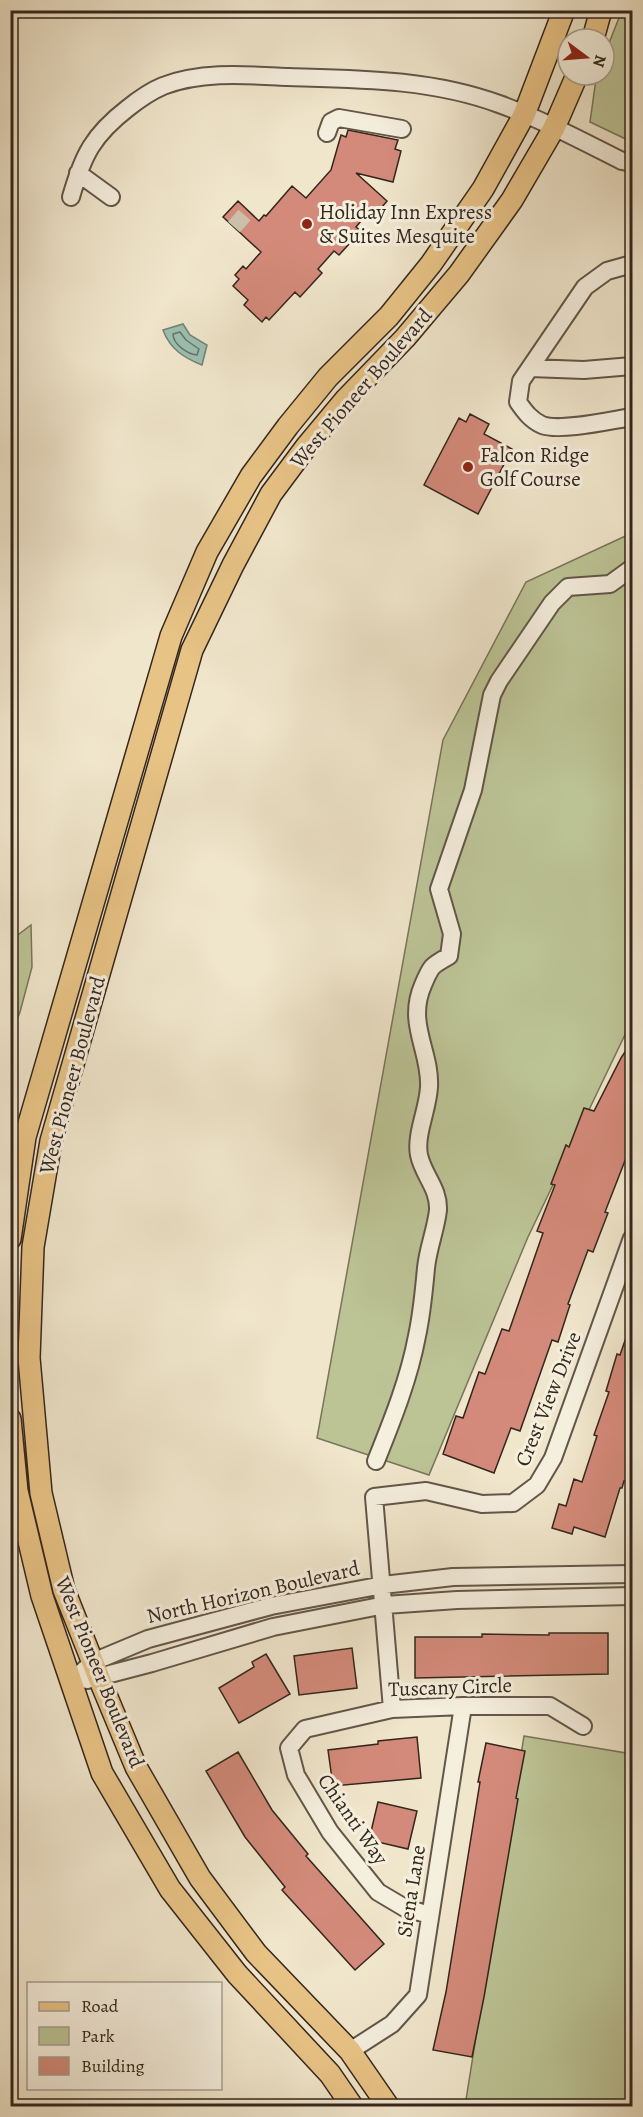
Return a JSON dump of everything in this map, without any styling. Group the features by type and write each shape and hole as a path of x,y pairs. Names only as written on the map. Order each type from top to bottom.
{"main road":[{"name":"West Pioneer Boulevard","path":"10,1239 25,1137 171,636 207,552 251,476 288,426 328,378 389,316 430,264 483,189 524,115 564,10"},
{"path":"596,27 602,10"},
{"name":"West Pioneer Boulevard","path":"388,2106 350,2051 256,1953 200,1878 136,1767 64,1590 41,1493 29,1358 33,1247 51,1141 192,650 271,494 346,399 405,338 459,274 512,200 554,128 572,87"},
{"name":"West Pioneer Boulevard","path":"10,1419 17,1491 42,1596 102,1773 170,1889 237,1974 330,2074 352,2106"}],"street":[{"path":"71,197 86,153 99,133 137,101 162,86 223,75 382,79 442,88 498,103 633,163"},
{"path":"327,133 331,122 339,118 402,129"},
{"path":"78,172 111,196"},
{"path":"633,264 607,272 585,286 521,381 518,402 528,417 544,426 567,426 633,417"},
{"path":"530,368 584,370 633,366"},
{"path":"376,1461 393,1417 416,1343 437,1213 438,1200 435,1189 419,1158 417,1145 427,1105 429,1084 428,1069 417,1022 417,998 430,966 448,956 452,934 439,889 473,790 492,695 552,603 568,587 610,584 633,567"},
{"name":"Crest View Drive","path":"392,1709 385,1605 374,1497 426,1491 482,1504 513,1503 537,1485 553,1458 633,1238"},
{"name":"North Horizon Boulevard","path":"71,1682 159,1636 271,1606 383,1585 453,1577 633,1574"},
{"name":"North Horizon Boulevard","path":"96,1670 273,1627 385,1605 457,1600 633,1596"},
{"name":"Siena Lane","path":"350,2051 392,2024 418,1995 463,1706"},
{"name":"Tuscany Circle","path":"289,1748 305,1729 392,1709 550,1706 583,1726"},
{"name":"Chianti Way","path":"289,1748 296,1775 330,1832 378,1892 405,1908 430,1915"}],"green space":[{"path":"622,10 632,11 632,142 590,122 595,87 616,87 615,27"},
{"name":"Falcon Ridge Golf Course","path":"632,533 632,1020 528,1237 429,1475 317,1438 443,740 526,582"},
{"path":"31,925 32,967 20,1012 11,1035 11,940"},
{"path":"524,1736 632,1754 632,2106 465,2106"}],"water":[{"path":"183,324 190,335 207,345 202,365 178,352 166,337 163,330"}],"building":[{"name":"Holiday Inn Express & Suites Mesquite","path":"348,130 398,140 395,149 401,151 393,182 356,173 387,201 377,213 372,208 356,227 361,231 339,255 334,251 318,269 322,273 300,297 295,292 269,320 266,317 262,322 244,305 248,300 233,286 239,279 235,275 243,266 246,269 261,252 223,217 238,201 259,221 292,186 306,198 331,170 341,135 346,137"},
{"name":"Falcon Ridge Golf Course","path":"470,414 489,424 484,434 512,449 478,514 424,485 459,418 466,422"},
{"path":"633,1040 633,1140 605,1212 608,1213 593,1252 588,1250 568,1304 570,1305 558,1342 552,1340 520,1431 511,1428 494,1473 443,1454 456,1416 463,1418 479,1372 485,1374 502,1329 509,1331 543,1233 537,1231 555,1185 551,1184 566,1145 569,1147 584,1108 594,1111 621,1058"},
{"path":"630,1326 633,1326 633,1436 627,1451 633,1453 633,1484 624,1481 620,1488 605,1537 574,1527 572,1534 552,1528 559,1504 566,1506 574,1479 582,1482 597,1436 594,1435 609,1392 606,1391 617,1354 620,1355"},
{"path":"549,1633 608,1633 608,1674 415,1678 415,1637 482,1637 482,1634 549,1635"},
{"path":"352,1648 357,1688 299,1695 294,1656"},
{"path":"266,1654 290,1694 239,1723 219,1688 254,1667 252,1662"},
{"path":"417,1737 421,1778 333,1786 328,1750"},
{"path":"486,1743 525,1751 472,2057 433,2050 446,1992"},
{"path":"238,1752 272,1810 308,1854 306,1856 384,1944 355,1970 282,1890 285,1887 245,1837 206,1771"},
{"path":"378,1802 417,1811 408,1849 369,1840"}],"tunnel":[{"path":"234,227 248,211"}],"place":[{"name":"Holiday Inn Express & Suites Mesquite","path":"307,224"},
{"name":"Falcon Ridge Golf Course","path":"468,467"}]}
